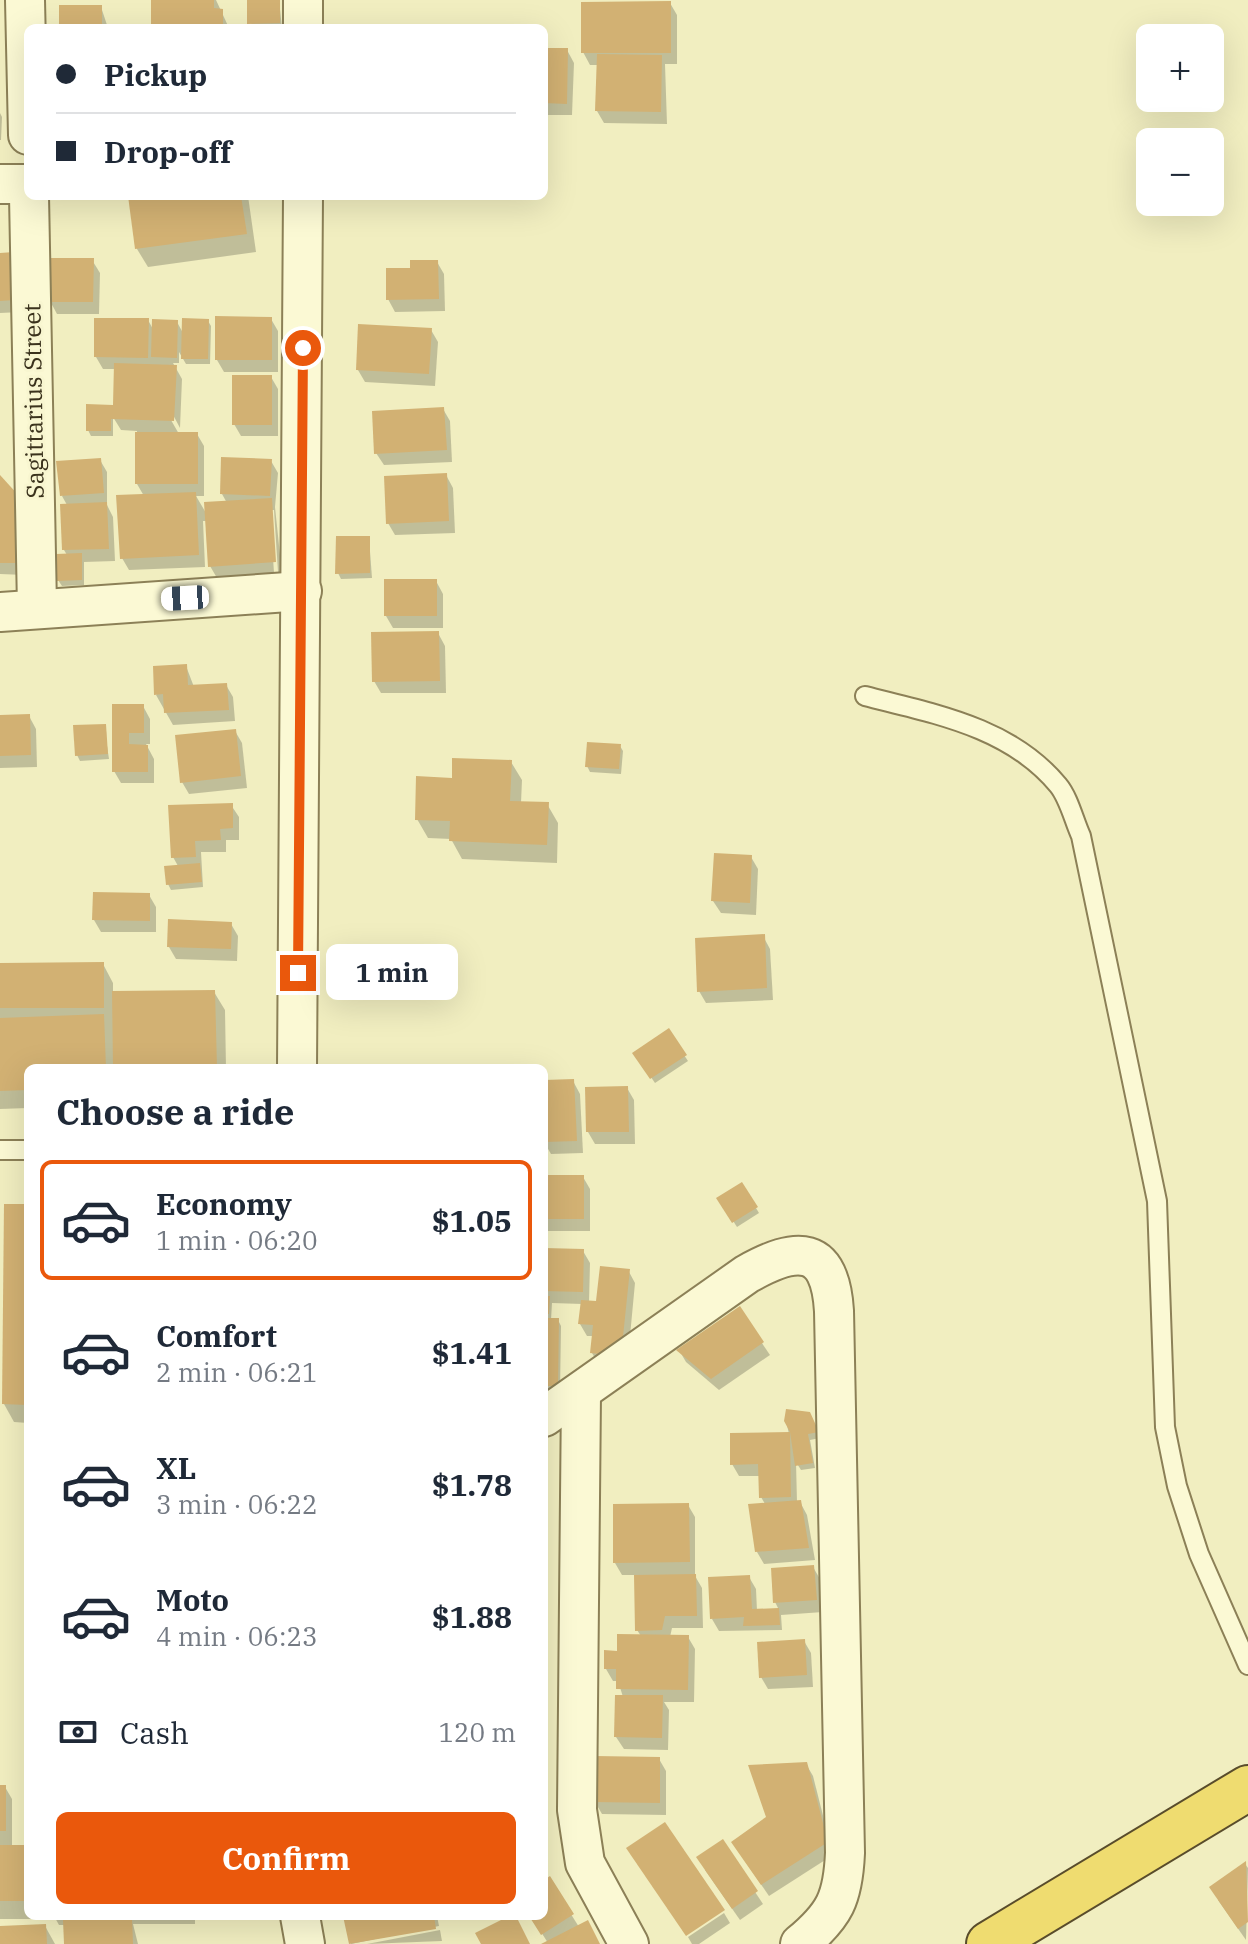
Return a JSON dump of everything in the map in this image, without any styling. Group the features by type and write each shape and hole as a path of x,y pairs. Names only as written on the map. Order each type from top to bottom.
{"highway":[{"path":"1005,1940 1248,1788"}],"street":[{"path":"303,0 303,24"},
{"path":"17,23 24,94"},
{"path":"0,184 24,184"},
{"name":"Sagittarius Street","path":"29,200 16,327 17,469 37,607"},
{"path":"297,1064 303,200"},
{"path":"0,612 37,607 302,591"},
{"path":"548,1415 747,1274 774,1259 806,1256 816,1259 827,1270 834,1311 845,1853 843,1881 836,1906 825,1923 800,1944"},
{"path":"581,1394 577,1810 585,1863 629,1944"},
{"path":"301,1920 305,1944"}],"lane":[{"path":"865,696 954,718 1016,745 1060,787 1081,836 1157,1201 1165,1427 1177,1486 1199,1554 1248,1665"},
{"path":"0,1150 24,1150"}],"building":[{"path":"151,0 214,0 214,8 223,9 223,24 151,24"},
{"path":"247,0 280,0 280,23 247,24"},
{"path":"671,1 671,53 581,53 581,2"},
{"path":"59,5 102,5 102,24 59,24"},
{"path":"548,48 568,48 567,104 548,103"},
{"path":"597,54 662,55 661,112 595,111"},
{"path":"129,200 242,200 247,234 135,249"},
{"path":"14,252 15,300 0,301 0,253"},
{"path":"48,258 94,258 93,302 48,302"},
{"path":"410,260 438,260 439,299 386,300 386,268 410,268"},
{"path":"215,316 272,317 272,360 215,360"},
{"path":"94,318 149,318 148,358 94,357"},
{"path":"182,318 209,319 208,359 181,359"},
{"path":"152,319 178,320 177,358 151,357"},
{"path":"358,324 432,328 429,374 356,370"},
{"path":"114,363 177,365 174,421 111,419 111,431 86,431 86,404 113,405"},
{"path":"232,375 272,375 272,425 232,425"},
{"path":"444,407 447,450 374,454 372,411"},
{"path":"135,432 198,432 198,484 135,484"},
{"path":"221,457 272,459 270,496 220,494"},
{"path":"101,458 104,493 60,496 56,461"},
{"path":"447,473 449,521 386,524 384,476"},
{"path":"0,475 20,497 19,563 0,563"},
{"path":"196,492 199,555 120,559 116,495"},
{"path":"272,498 276,562 208,567 204,502"},
{"path":"107,502 109,549 62,550 60,504"},
{"path":"336,536 370,536 370,573 335,574"},
{"path":"82,553 82,580 56,581 56,554"},
{"path":"384,579 437,579 437,616 384,616"},
{"path":"439,631 440,681 372,682 371,632"},
{"path":"187,664 188,685 227,683 229,710 164,713 163,694 154,695 153,666"},
{"path":"112,704 144,704 144,733 129,733 129,744 148,745 148,772 112,772"},
{"path":"30,714 31,755 0,756 0,715"},
{"path":"106,724 108,754 75,756 73,725"},
{"path":"236,729 241,776 180,783 175,735"},
{"path":"587,742 621,744 619,769 585,767"},
{"path":"452,758 512,760 510,801 549,802 547,845 449,841 450,821 415,820 416,776 452,778"},
{"path":"233,803 233,828 220,829 221,840 195,841 196,857 171,858 168,805"},
{"path":"714,853 752,855 750,903 711,901"},
{"path":"200,863 202,882 166,885 164,866"},
{"path":"93,892 150,893 150,921 92,920"},
{"path":"168,919 232,922 231,949 167,947"},
{"path":"765,934 767,988 697,992 695,938"},
{"path":"104,962 104,1008 0,1008 0,963"},
{"path":"215,990 217,1064 113,1064 112,991"},
{"path":"104,1014 106,1064 24,1064 24,1090 0,1091 0,1018"},
{"path":"669,1028 687,1055 650,1079 632,1053"},
{"path":"574,1079 577,1141 548,1142 548,1080"},
{"path":"628,1086 629,1132 586,1132 585,1087"},
{"path":"548,1175 584,1175 584,1219 548,1219"},
{"path":"742,1182 758,1207 732,1223 716,1198"},
{"path":"4,1204 24,1204 24,1405 2,1404"},
{"path":"548,1248 584,1249 583,1292 548,1291"},
{"path":"600,1266 630,1269 621,1356 590,1353 593,1325 578,1324 581,1300 596,1301"},
{"path":"740,1306 764,1342 711,1379 676,1350"},
{"path":"548,1318 559,1318 558,1386 548,1386"},
{"path":"786,1409 810,1412 819,1432 808,1434 813,1463 795,1466 790,1432 784,1421"},
{"path":"790,1432 791,1497 759,1498 758,1464 730,1465 730,1433"},
{"path":"801,1500 809,1548 755,1552 748,1504"},
{"path":"689,1503 690,1562 613,1563 613,1504"},
{"path":"814,1565 817,1600 773,1603 771,1568"},
{"path":"696,1574 697,1616 665,1616 662,1630 635,1631 634,1575"},
{"path":"750,1575 752,1609 779,1608 780,1625 743,1626 744,1617 710,1619 708,1577"},
{"path":"617,1634 689,1635 688,1690 616,1689 616,1669 604,1669 604,1650 617,1651"},
{"path":"805,1639 807,1675 759,1678 757,1642"},
{"path":"615,1695 663,1695 662,1738 614,1737"},
{"path":"594,1756 660,1757 660,1803 593,1802"},
{"path":"807,1762 828,1842 761,1885 731,1842 766,1817 748,1765"},
{"path":"0,1785 6,1785 6,1831 0,1831"},
{"path":"665,1822 725,1910 686,1936 626,1848"},
{"path":"723,1839 758,1891 732,1909 696,1857"},
{"path":"0,1845 24,1845 24,1901 0,1901"},
{"path":"1246,1861 1248,1922 1238,1929 1209,1887"},
{"path":"550,1876 574,1914 541,1935 532,1920 548,1920"},
{"path":"63,1920 132,1920 133,1944 64,1944"},
{"path":"344,1920 435,1920 436,1929 349,1944"},
{"path":"501,1920 518,1920 530,1944 481,1944 475,1933"},
{"path":"588,1920 600,1944 541,1944"},
{"path":"46,1924 47,1944 0,1944 0,1926"}],"route":[{"path":"298,973 303,348"}]}
